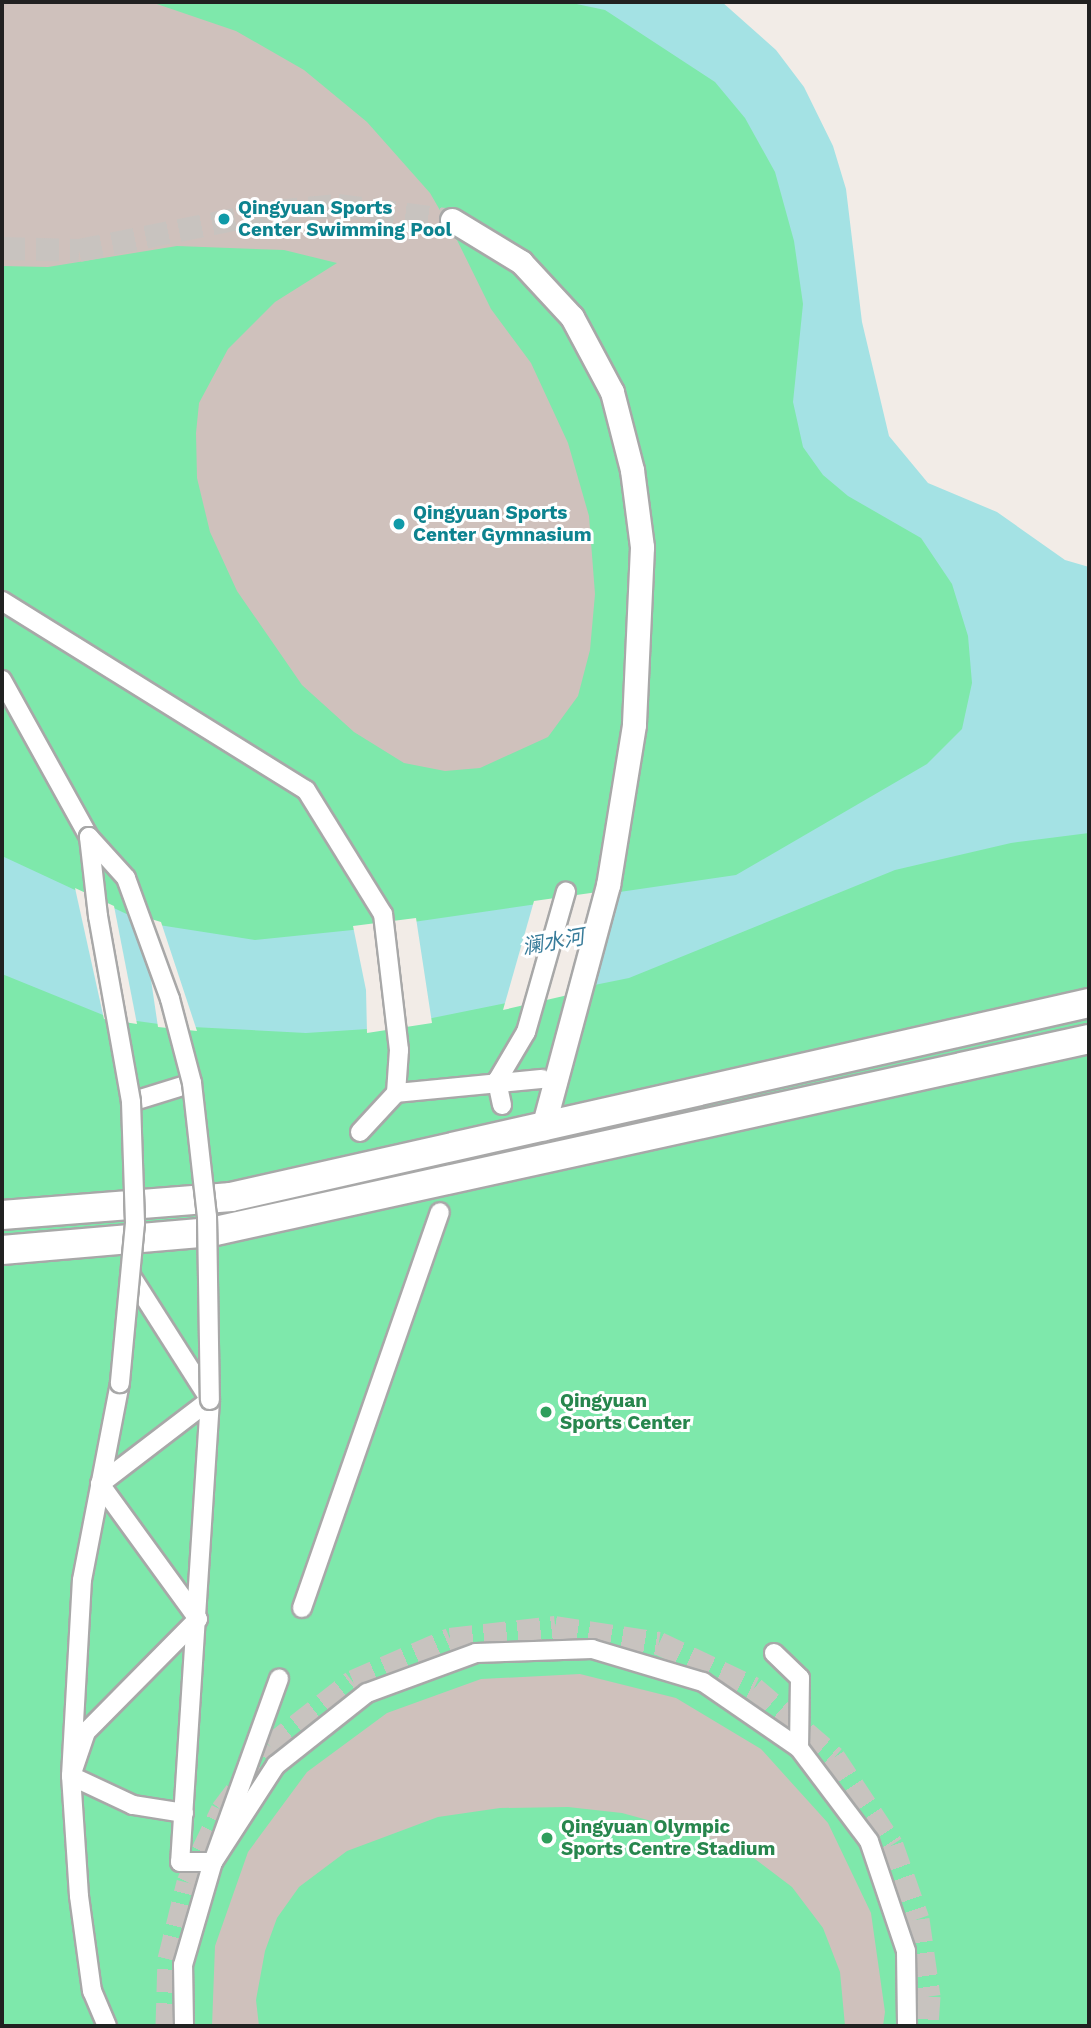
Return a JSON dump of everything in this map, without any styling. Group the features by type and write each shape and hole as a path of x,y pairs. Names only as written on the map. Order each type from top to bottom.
{"street":[{"path":"452,220 521,262 572,317 612,392 632,470 642,547 641,648 634,725 608,885 543,1128"},
{"path":"2,601 306,790 383,914 399,1050 396,1093 360,1132"},
{"path":"2,680 89,837 126,878 170,999 192,1083 207,1216 210,1400 198,1619 180,1862 213,1863"},
{"path":"89,837 98,916 131,1102 135,1223 120,1382 82,1580 71,1776 79,1896 92,1991 107,2026"},
{"path":"502,1105 497,1081 526,1032 566,892"},
{"path":"2,1215 232,1197 1089,1003"},
{"path":"2,1250 120,1242 274,1220 1089,1039"},
{"path":"396,1093 497,1081 542,1079"},
{"path":"131,1102 192,1083"},
{"path":"302,1608 440,1212"},
{"path":"131,1276 210,1400"},
{"path":"100,1484 210,1400"},
{"path":"100,1484 198,1619"},
{"path":"71,1776 86,1732 198,1619"},
{"path":"213,1863 276,1765 367,1693 476,1653 592,1649 703,1682 799,1748 869,1841 906,1951 907,2026"},
{"path":"774,1653 800,1678 799,1748"},
{"path":"184,2026 183,1965 213,1863 279,1679"},
{"path":"71,1776 133,1805 184,1813"}],"green space":[{"name":"Qingyuan Sports Center","path":"2,2 651,2 771,92 845,384 1089,798 1089,2026 2,2026"}],"water":[{"name":"澜水河","path":"567,2 722,2 776,50 804,87 833,146 846,189 862,322 889,436 928,483 997,512 1065,560 1089,567 1089,833 1011,843 895,870 629,978 383,1028 306,1033 173,1026 108,1017 2,974 2,856 146,923 255,940 372,928 736,875 927,764 962,729 972,683 968,636 952,584 921,538 848,496 823,475 803,447 793,402 803,304 794,241 775,172 745,118 715,82 605,10"}],"pier":[{"path":"75,888 114,906 137,1024 104,1019"},
{"path":"619,889 590,990 503,1010 534,901"},
{"path":"128,912 161,922 197,1031 158,1027 150,973"},
{"path":"416,918 432,1023 367,1033 366,990 353,926"}],"building":[{"name":"Qingyuan Sports Center Gymnasium","path":"2,2 151,2 236,31 304,70 367,122 430,193 441,212 440,227 457,240 491,309 531,363 568,443 589,516 595,594 590,650 578,696 548,737 480,768 445,771 404,763 354,732 302,685 237,591 210,532 197,478 196,433 199,403 228,349 275,302 337,263 284,250 177,246 48,267 2,266"},
{"path":"580,1674 676,1698 761,1749 828,1823 871,1913 885,2012 883,2026 845,2026 840,1972 823,1928 792,1887 751,1856 699,1834 622,1813 568,1807 500,1808 438,1817 347,1851 299,1887 277,1918 265,1951 256,2000 259,2026 212,2026 215,1946 248,1852 307,1772 387,1713 481,1679"}],"tunnel":[{"path":"2,248 79,250 275,211 338,205 452,220"},
{"path":"167,2026 169,1959 188,1882 222,1810 270,1746 353,1681 450,1639 555,1627 659,1643 754,1688 834,1757 892,1845 918,1919 929,1996 927,2026"}],"place":[{"name":"Qingyuan Sports Center Swimming Pool","path":"224,219"},
{"name":"Qingyuan Sports Center Gymnasium","path":"399,524"},
{"name":"Qingyuan Sports Center","path":"546,1412"},
{"name":"Qingyuan Olympic Sports Centre Stadium","path":"547,1838"}]}
